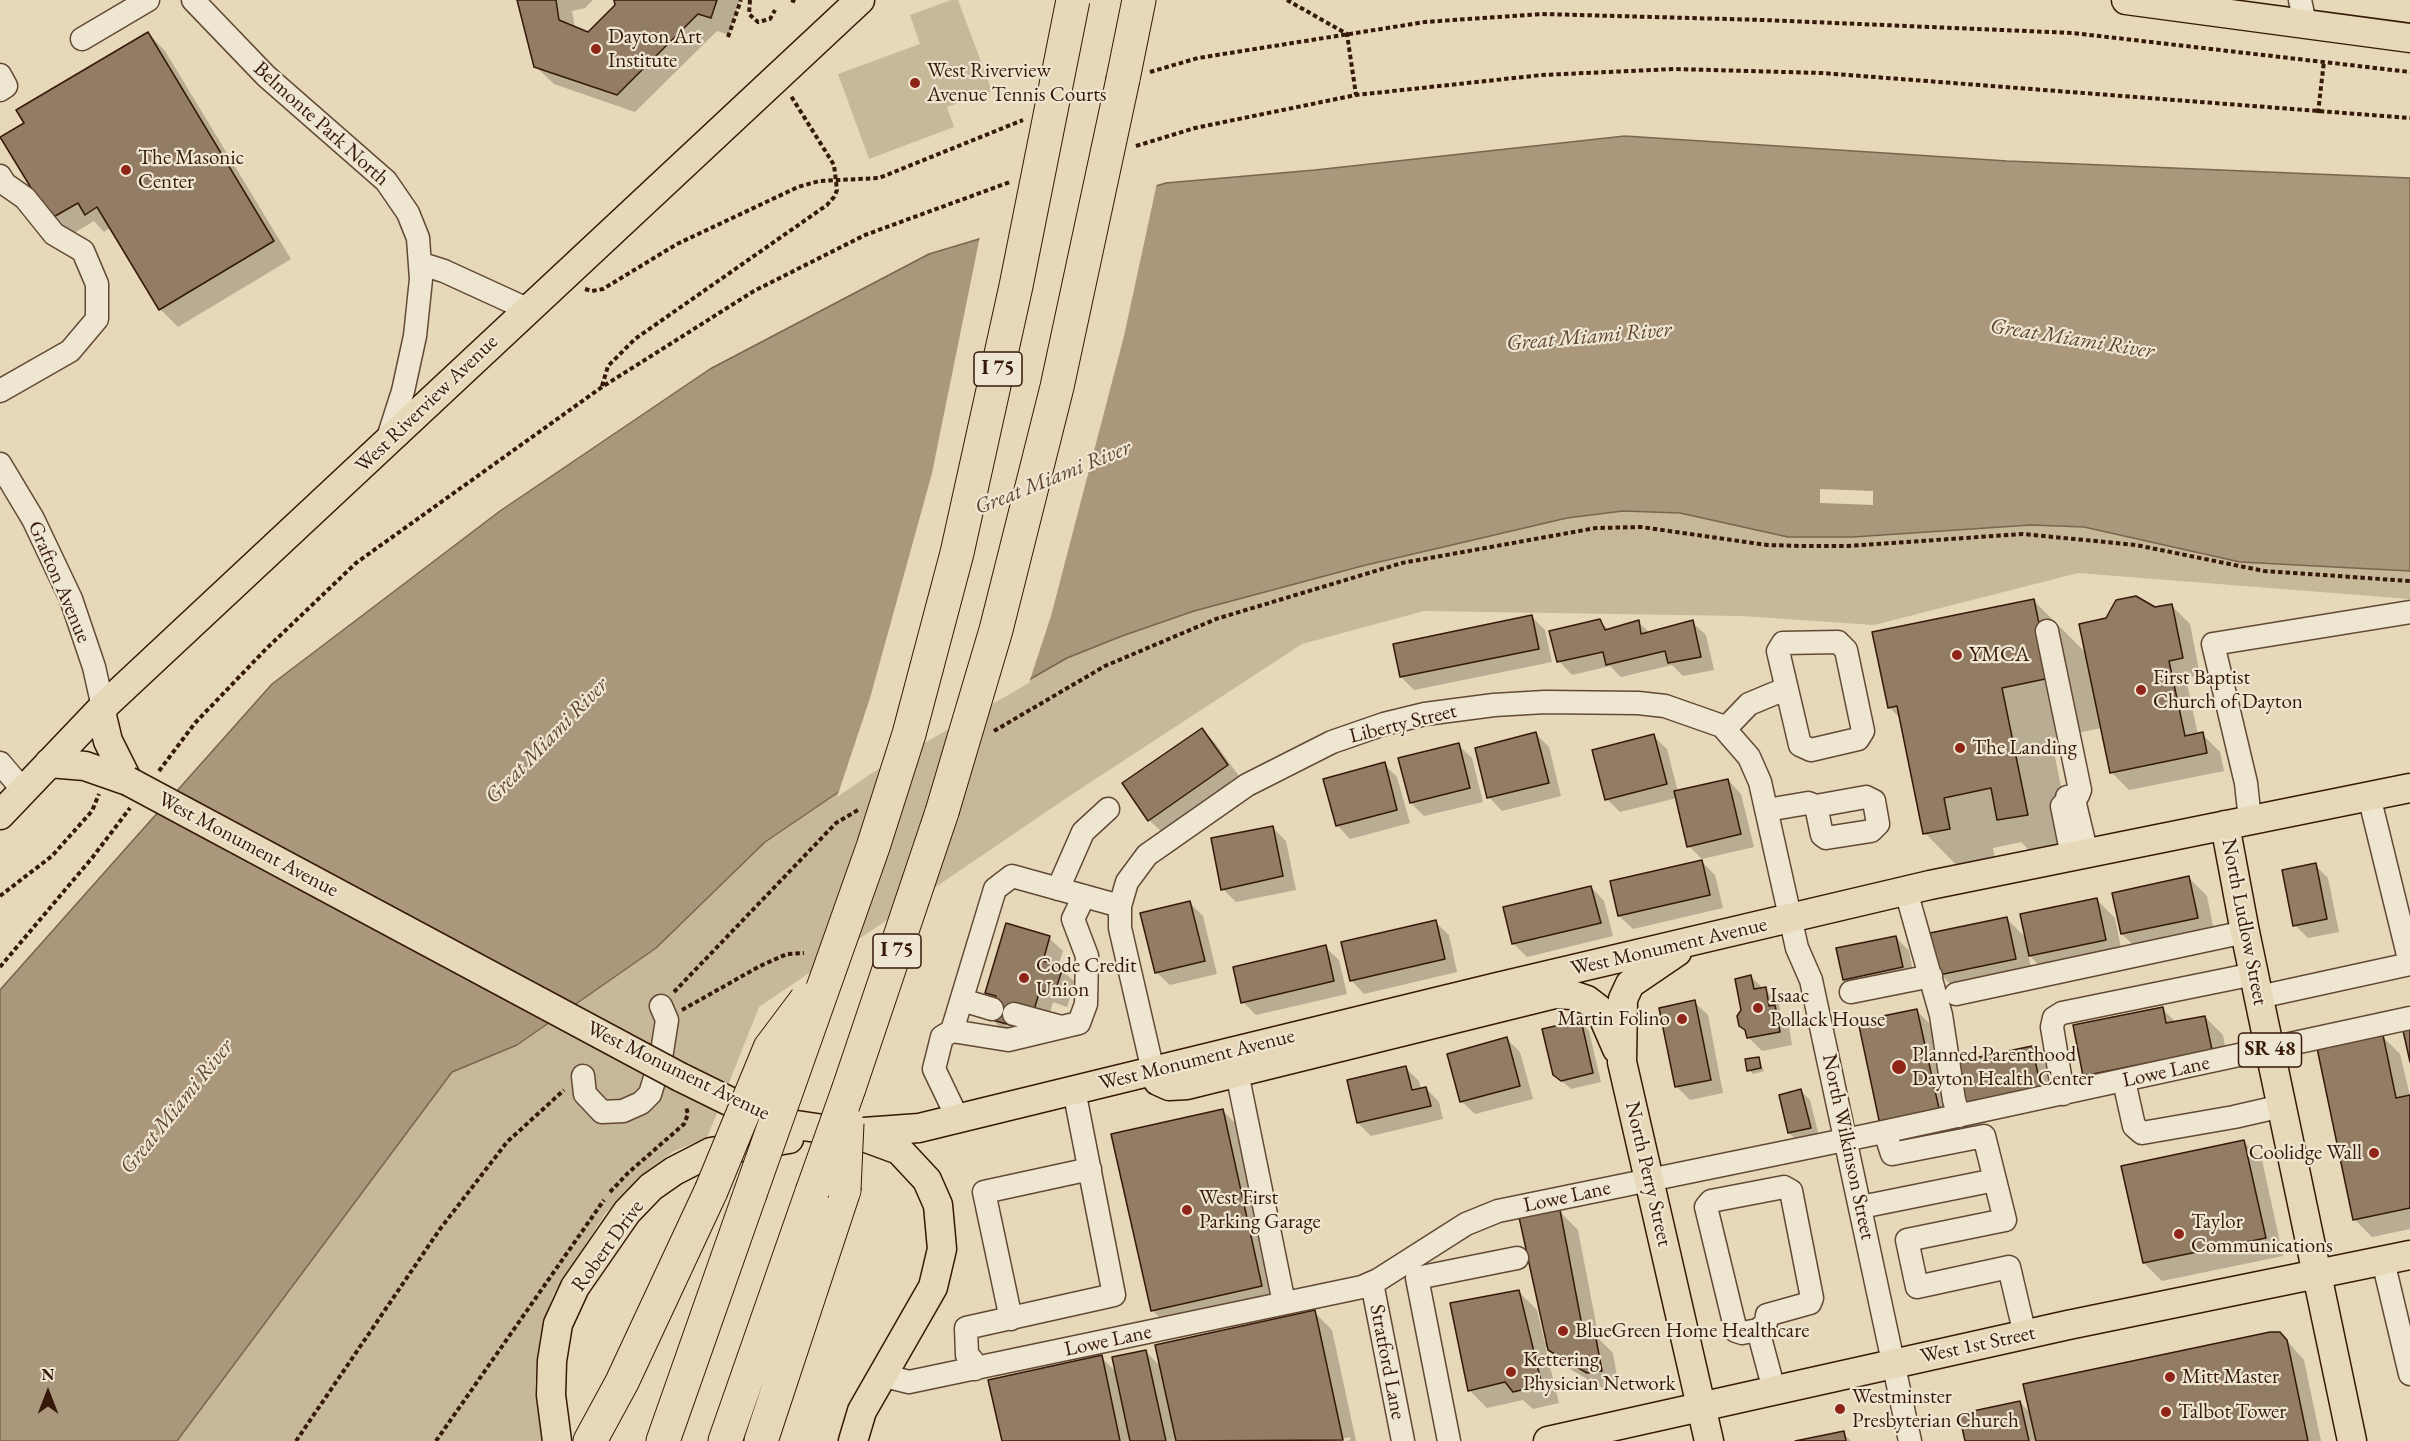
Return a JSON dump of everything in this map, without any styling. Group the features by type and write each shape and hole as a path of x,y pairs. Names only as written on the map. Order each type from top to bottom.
{"highway":[{"name":"I 75","path":"663,1441 750,1194 816,961 873,847 909,734 957,553 1016,286 1073,0"},
{"name":"I 75","path":"725,1441 849,1088 942,812 996,630 1057,387 1139,0"},
{"path":"590,1441 622,1382 711,1191 770,1048 816,961"},
{"path":"761,1441 844,1190 849,1088"}],"main road":[{"name":"West Riverview Avenue","path":"0,815 103,707 386,445 527,309 742,113 860,0"},
{"path":"2126,0 2303,12 2410,38"},
{"path":"103,707 102,716 108,741 139,787"},
{"name":"West Monument Avenue","path":"49,763 85,766 139,787 680,1077 743,1108 783,1123 850,1133 919,1128 1153,1071 1235,1062 1695,940 1789,918 1906,891 2410,788"},
{"name":"North Ludlow Street","path":"2237,823 2245,932 2319,1274 2352,1441"},
{"name":"North Perry Street","path":"1695,940 1630,984 1623,999 1622,1062 1709,1441"},
{"path":"1235,1062 1555,994 1572,995 1587,1000 1600,1010 1622,1062"},
{"path":"850,1133 899,1150 915,1165 927,1180 942,1223 942,1249 933,1287 862,1411 853,1441"},
{"name":"Robert Drive","path":"557,1441 551,1395 552,1361 558,1324 574,1287 627,1212 651,1187 674,1171 711,1152 768,1142 850,1133"},
{"name":"West 1st Street","path":"1548,1441 1893,1363 2410,1255"}],"street":[{"path":"82,39 148,0"},
{"name":"Belmonte Park North","path":"193,0 266,76 393,190 408,213 418,238 422,264 415,336 403,391 386,445"},
{"path":"0,75 6,86 0,90"},
{"path":"0,176 5,184 25,198 54,234 83,251 96,284 97,319 70,351 36,368 0,391"},
{"path":"422,264 444,271 527,309"},
{"name":"Grafton Avenue","path":"0,464 33,519 63,579 94,667 103,707"},
{"path":"2237,823 2246,783 2213,644 2410,612"},
{"path":"2048,631 2080,790 2078,795 2067,797 2067,801 2075,804 2080,855"},
{"path":"1838,642 1846,650 1863,731 1858,739 1811,750 1800,745 1787,696 1778,651 1783,643 1838,642"},
{"path":"1724,727 1745,711 1759,713 1787,696"},
{"name":"Liberty Street","path":"1120,906 1126,882 1146,855 1247,785 1294,759 1384,724 1425,714 1494,705 1558,702 1638,703 1665,706 1724,727"},
{"name":"North Wilkinson Street","path":"1724,727 1749,757 1760,782 1789,918 1797,948 1811,980 1910,1441"},
{"path":"0,763 23,790"},
{"path":"2063,1094 2052,1027 2054,1018 2062,1013 2410,964 2369,796"},
{"path":"1768,817 1811,813 1816,806"},
{"path":"1058,889 1083,832 1108,809"},
{"path":"952,1031 995,889 1012,876 1120,906 1120,928 1153,1071"},
{"path":"1906,891 1931,976 1959,1116"},
{"path":"958,1119 934,1069 942,1037 952,1031 1008,1040 1058,1026 1079,1023 1086,1004 1087,956 1073,919 1084,896"},
{"path":"1956,994 2245,932"},
{"path":"1851,992 1931,976"},
{"path":"962,1000 1058,1026"},
{"path":"583,1077 585,1094 602,1112 622,1111 641,1103 650,1094 662,1058 664,1013"},
{"name":"Lowe Lane","path":"882,1375 909,1382 973,1365 1284,1303 1372,1283 1411,1271 1466,1224 1498,1211 1885,1132 2410,1018"},
{"path":"1235,1062 1284,1303"},
{"path":"2124,1081 2134,1126 2142,1133 2282,1106"},
{"path":"973,1365 976,1353 973,1336 967,1334 966,1328 1114,1295 1074,1090"},
{"path":"1885,1132 1892,1154 1984,1136 2004,1220 1907,1240 1917,1287 2009,1267 2025,1335"},
{"path":"1011,1319 984,1192 1090,1169"},
{"path":"1861,1208 1995,1180"},
{"path":"1784,1187 1791,1191 1812,1298 1810,1303 1767,1315 1766,1323 1758,1330 1742,1333 1736,1330 1706,1207 1711,1201 1784,1187"},
{"path":"1449,1441 1411,1271 1517,1258"},
{"path":"2383,1261 2410,1374"},
{"name":"Stratford Lane","path":"1372,1283 1403,1441"},
{"path":"1758,1330 1774,1390"}],"path":[{"path":"728,37 741,0"},
{"path":"750,0 749,14 758,22 770,19 775,10"},
{"path":"791,0 798,2"},
{"path":"1287,0 1347,34"},
{"path":"1144,74 1198,58 1347,34 1466,17 1542,14 1631,15 2073,33 2410,72"},
{"path":"1347,34 1356,95"},
{"path":"2318,113 2324,61"},
{"path":"1126,148 1195,128 1356,95 1542,75 1674,69 1822,74 2318,113 2410,118"},
{"path":"602,387 608,366 624,348 769,243 827,205 837,190 837,181 830,157 790,94"},
{"path":"582,287 592,291 603,288 677,244 798,187 819,181 879,178 1028,118"},
{"path":"0,967 92,858 139,787 211,706 266,649 357,564 602,387 754,291 865,236 1012,181"},
{"path":"1105,666 1216,619 1345,579 1402,563 1596,528 1641,526 1767,544 1802,546 1848,546 2023,534 2136,545 2264,571 2410,581"},
{"path":"0,896 59,848 92,811 100,790"},
{"path":"664,1013 787,954 816,961"}],"shaded area":[{"name":"West Riverview Avenue Tennis Courts","path":"951,0 958,0 992,91 947,107 954,127 869,159 838,74 920,44 910,15"},
{"path":"1623,511 1680,513 1788,537 1853,537 2031,525 2084,527 2240,562 2410,571 2410,599 2078,573 1874,625 1741,616 1424,611 1302,644 1071,795 759,1007 707,1138 674,1151 648,1170 605,1214 553,1295 540,1336 535,1387 542,1441 177,1441 451,1072 541,1028 656,948 765,842 871,770 1067,658 1194,611 1362,566 1567,518"}],"water":[{"name":"Great Miami River","path":"1625,136 2007,161 2410,178 2410,571 2240,562 2084,527 2031,525 1853,537 1788,537 1680,513 1623,511 1567,518 1362,566 1194,611 1122,636 1067,658 871,770 765,842 656,948 517,1045 452,1072 177,1441 0,1441 0,990 272,684 500,511 710,369 929,254 1166,183 1315,170"}],"pier":[{"path":"1157,183 1124,336 1051,616 1029,683 872,773 837,797 870,698 932,473 980,236"},
{"path":"1820,489 1873,491 1873,505 1820,503"}],"building":[{"name":"Dayton Art Institute","path":"517,0 556,0 559,20 588,32 615,5 614,0 717,0 711,18 698,14 617,95 534,67"},
{"name":"The Masonic Center","path":"148,32 274,241 159,310 97,207 85,215 78,203 50,219 0,137 24,123 16,110"},
{"path":"2136,596 2155,607 2172,604 2183,658 2169,661 2185,736 2203,732 2207,753 2110,773 2079,624 2106,618 2116,600"},
{"name":"The Landing","path":"2034,599 2050,678 2002,688 2028,815 1997,820 1991,788 1944,798 1950,829 1923,834 1897,706 1888,708 1872,632"},
{"path":"1532,615 1539,649 1400,677 1393,644"},
{"path":"1600,619 1605,630 1639,620 1641,634 1693,620 1701,657 1668,663 1665,651 1606,665 1603,652 1557,662 1549,631"},
{"path":"1202,728 1228,765 1148,821 1122,783"},
{"path":"1536,732 1549,783 1487,798 1475,748"},
{"path":"1654,734 1667,784 1605,800 1592,750"},
{"path":"1459,743 1470,788 1410,803 1398,758"},
{"path":"1385,762 1397,810 1336,826 1323,779"},
{"path":"1728,779 1741,834 1687,847 1674,791"},
{"path":"1273,826 1283,876 1221,890 1211,838"},
{"path":"1702,860 1710,895 1618,916 1610,881"},
{"path":"2316,863 2327,919 2293,926 2282,870"},
{"path":"2189,876 2198,918 2121,934 2112,893"},
{"path":"1591,886 1601,923 1512,944 1503,907"},
{"path":"2097,898 2106,940 2029,956 2020,914"},
{"path":"1190,901 1205,961 1155,973 1140,913"},
{"path":"2007,917 2016,959 1939,975 1930,933"},
{"path":"1436,920 1445,959 1350,981 1341,942"},
{"name":"Code Credit Union","path":"1006,923 1050,936 1043,961 1063,967 1054,995 1040,990 1034,1010 1017,1005 1010,1025 989,1019 996,996 985,993"},
{"path":"1896,936 1903,967 1843,980 1836,948"},
{"path":"1326,945 1334,981 1241,1003 1233,967"},
{"name":"Isaac Pollack House","path":"1751,975 1754,989 1766,987 1769,1006 1775,1005 1780,1032 1747,1038 1745,1030 1739,1026 1737,1016 1741,1010 1735,979"},
{"path":"1695,1000 1711,1080 1675,1087 1659,1008"},
{"path":"2163,1007 2166,1023 2205,1016 2212,1050 2083,1076 2073,1025"},
{"name":"Planned Parenthood Dayton Health Center","path":"1917,1009 1940,1113 1880,1125 1858,1021"},
{"path":"1581,1020 1593,1073 1561,1081 1553,1075 1542,1029"},
{"path":"2410,1025 2410,1062 2402,1026"},
{"name":"Coolidge Wall","path":"2383,1035 2396,1098 2410,1095 2410,1208 2353,1220 2317,1048"},
{"path":"1507,1037 1520,1086 1460,1102 1447,1054"},
{"path":"2032,1046 2041,1088 1964,1104 1955,1062"},
{"path":"1759,1057 1761,1068 1747,1071 1745,1059"},
{"path":"1406,1066 1412,1090 1426,1087 1431,1106 1357,1123 1347,1080"},
{"path":"1801,1089 1811,1128 1788,1133 1779,1095"},
{"name":"West First Parking Garage","path":"1223,1109 1262,1286 1151,1311 1111,1134"},
{"path":"2244,1140 2266,1238 2143,1263 2121,1166"},
{"path":"1560,1210 1584,1336 1595,1333 1602,1371 1587,1373 1548,1350 1519,1217"},
{"path":"1519,1290 1542,1385 1513,1392 1505,1382 1468,1391 1450,1303"},
{"path":"1315,1310 1343,1440 1176,1441 1155,1345"},
{"name":"Talbot Tower","path":"2270,1332 2280,1332 2287,1340 2308,1441 2036,1441 2023,1384"},
{"path":"1146,1350 1166,1441 1130,1441 1112,1357"},
{"path":"1102,1355 1120,1441 1002,1441 988,1380"},
{"path":"2020,1401 2029,1441 1965,1441 1959,1414"},
{"name":"Westminster Presbyterian Church","path":"1844,1431 1846,1441 1795,1441"}],"place":[{"name":"Dayton Art Institute","path":"596,49"},
{"name":"West Riverview Avenue Tennis Courts","path":"915,83"},
{"name":"The Masonic Center","path":"126,170"},
{"name":"YMCA","path":"1957,655"},
{"name":"First Baptist Church of Dayton","path":"2141,690"},
{"name":"The Landing","path":"1960,748"},
{"name":"Code Credit Union","path":"1024,978"},
{"name":"Isaac Pollack House","path":"1758,1008"},
{"name":"Martin Folino","path":"1682,1019"},
{"name":"Planned Parenthood Dayton Health Center","path":"1899,1067"},
{"name":"Coolidge Wall","path":"2374,1153"},
{"name":"West First Parking Garage","path":"1187,1210"},
{"name":"Taylor Communications","path":"2179,1234"},
{"name":"BlueGreen Home Healthcare","path":"1563,1331"},
{"name":"Kettering Physician Network","path":"1511,1372"},
{"name":"Mitt Master","path":"2170,1377"},
{"name":"Westminster Presbyterian Church","path":"1840,1409"},
{"name":"Talbot Tower","path":"2166,1412"}]}
